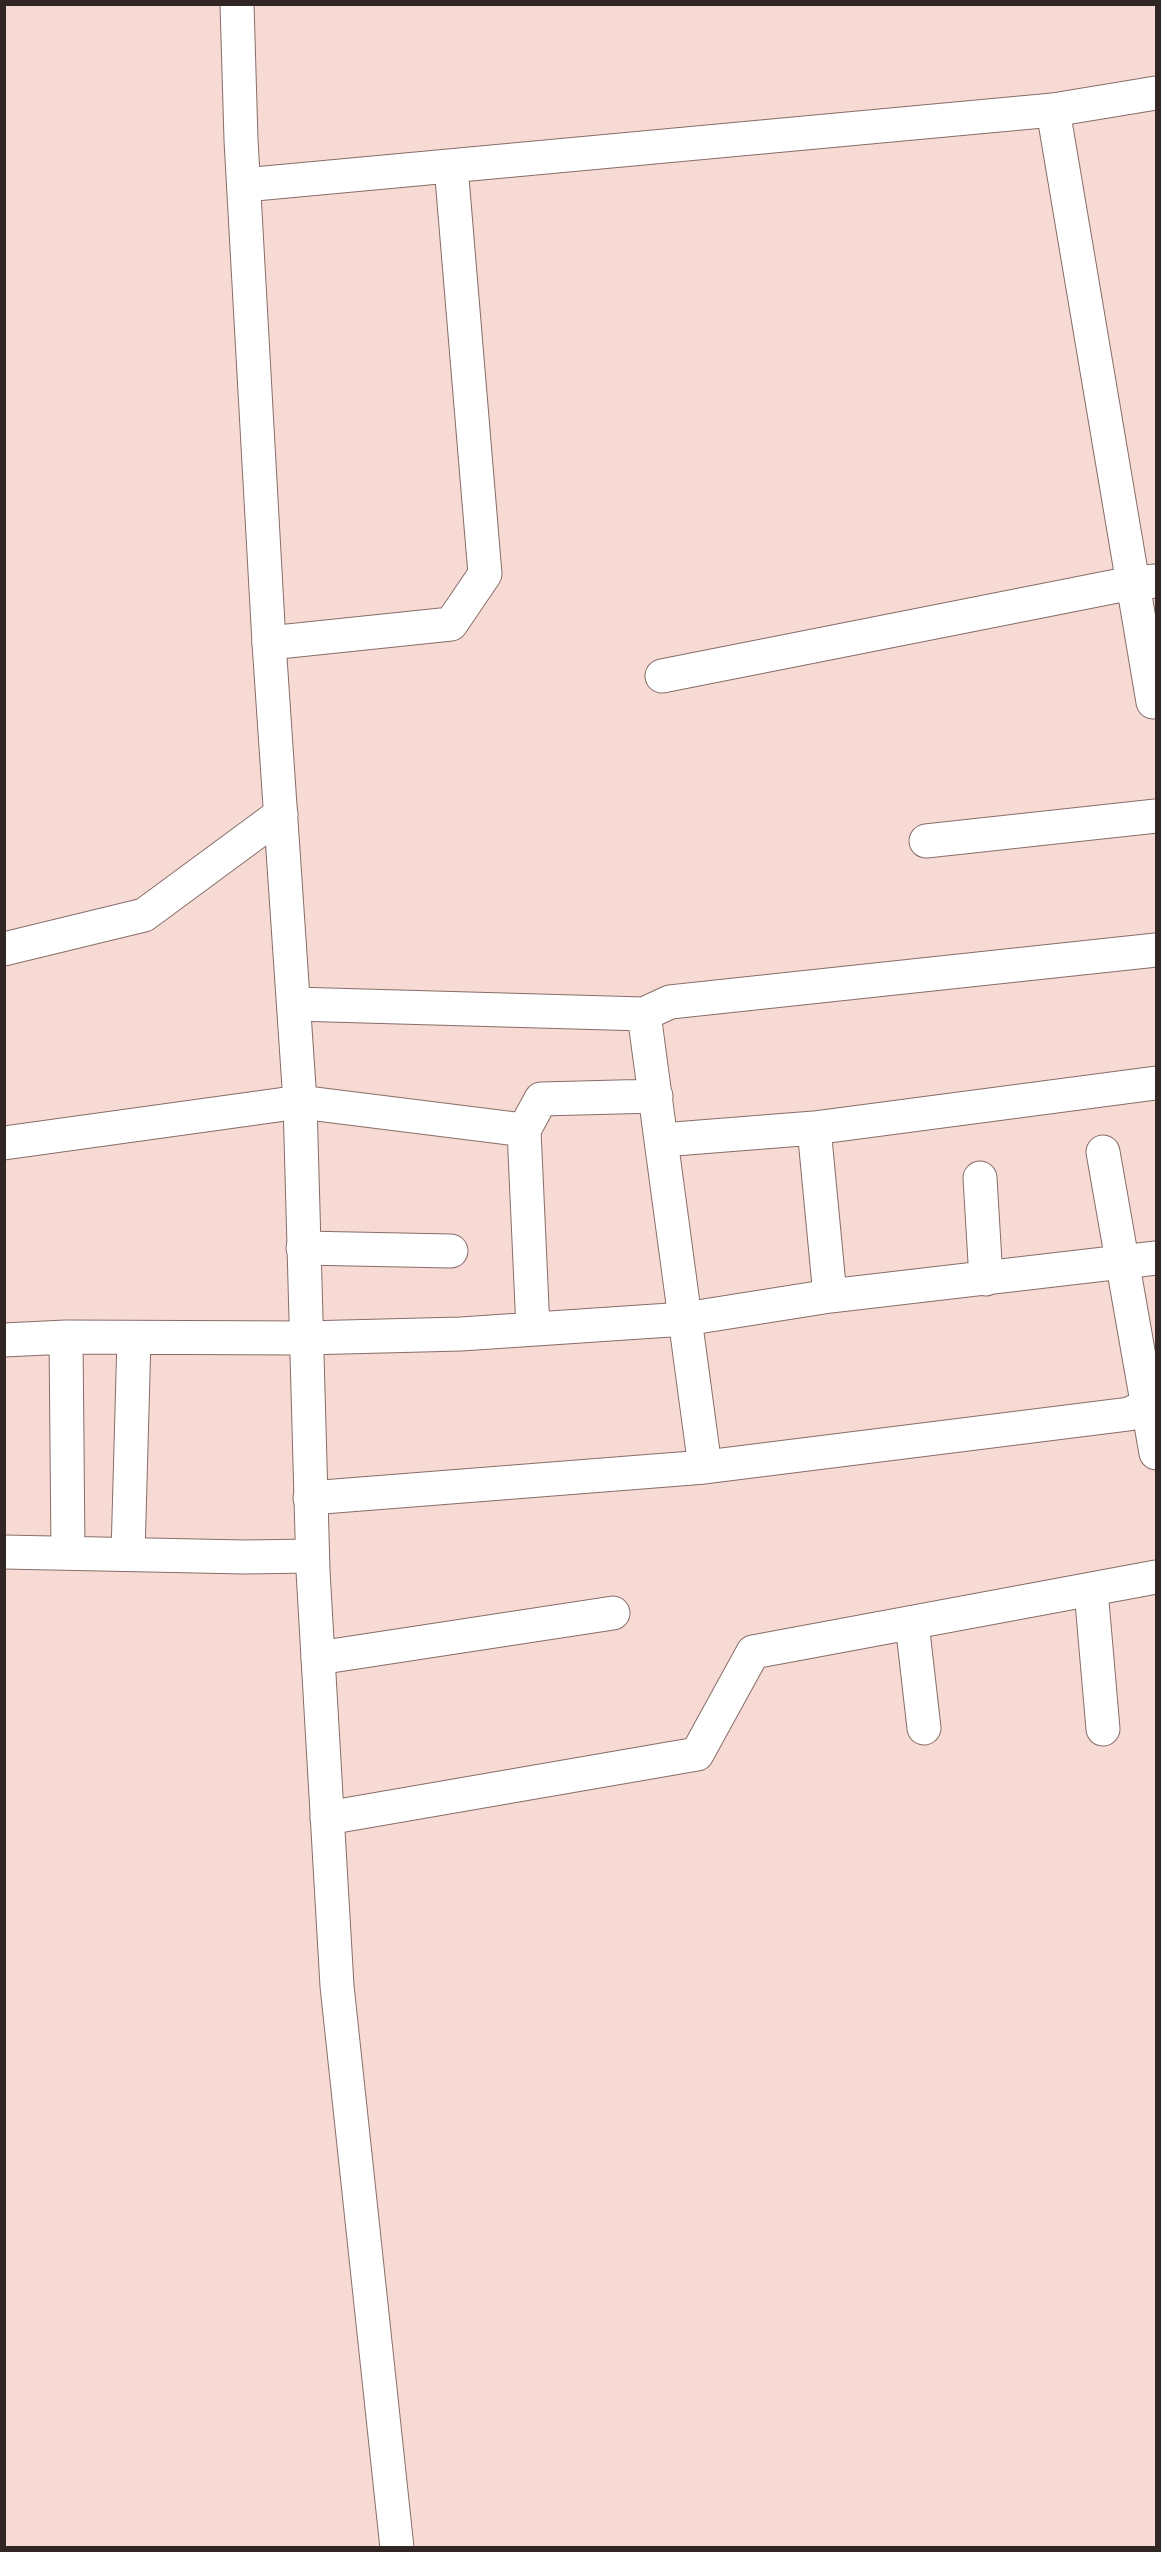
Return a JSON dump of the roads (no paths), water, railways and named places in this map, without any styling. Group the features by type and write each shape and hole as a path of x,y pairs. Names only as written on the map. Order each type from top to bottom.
{"street":[{"path":"237,4 244,185 269,643 300,1102 312,1556 337,1986 397,2547"},
{"path":"244,185 1053,110 1156,93"},
{"path":"1053,110 1144,582 1153,702"},
{"path":"269,643 451,624 485,574 451,166"},
{"path":"662,676 1144,582"},
{"path":"4,949 144,915 281,814"},
{"path":"926,841 1156,816"},
{"path":"294,1004 644,1014 670,1002 1156,950"},
{"path":"644,1014 705,1467"},
{"path":"662,1140 814,1128 1156,1083"},
{"path":"533,1329 524,1130 541,1099 656,1096"},
{"path":"4,1143 300,1102 524,1130"},
{"path":"814,1128 831,1296"},
{"path":"1103,1152 1152,1403 1156,1453"},
{"path":"980,1178 986,1279"},
{"path":"303,1248 451,1251"},
{"path":"4,1340 66,1337 305,1338 460,1334 685,1319 831,1296 1156,1258"},
{"path":"66,1337 68,1552"},
{"path":"128,1554 134,1338"},
{"path":"310,1498 705,1467 1129,1414 1152,1403"},
{"path":"4,1552 312,1556"},
{"path":"327,1818 697,1754 753,1652 1156,1577"},
{"path":"1091,1590 1103,1729"},
{"path":"318,1658 613,1613"},
{"path":"912,1623 924,1728"}]}
